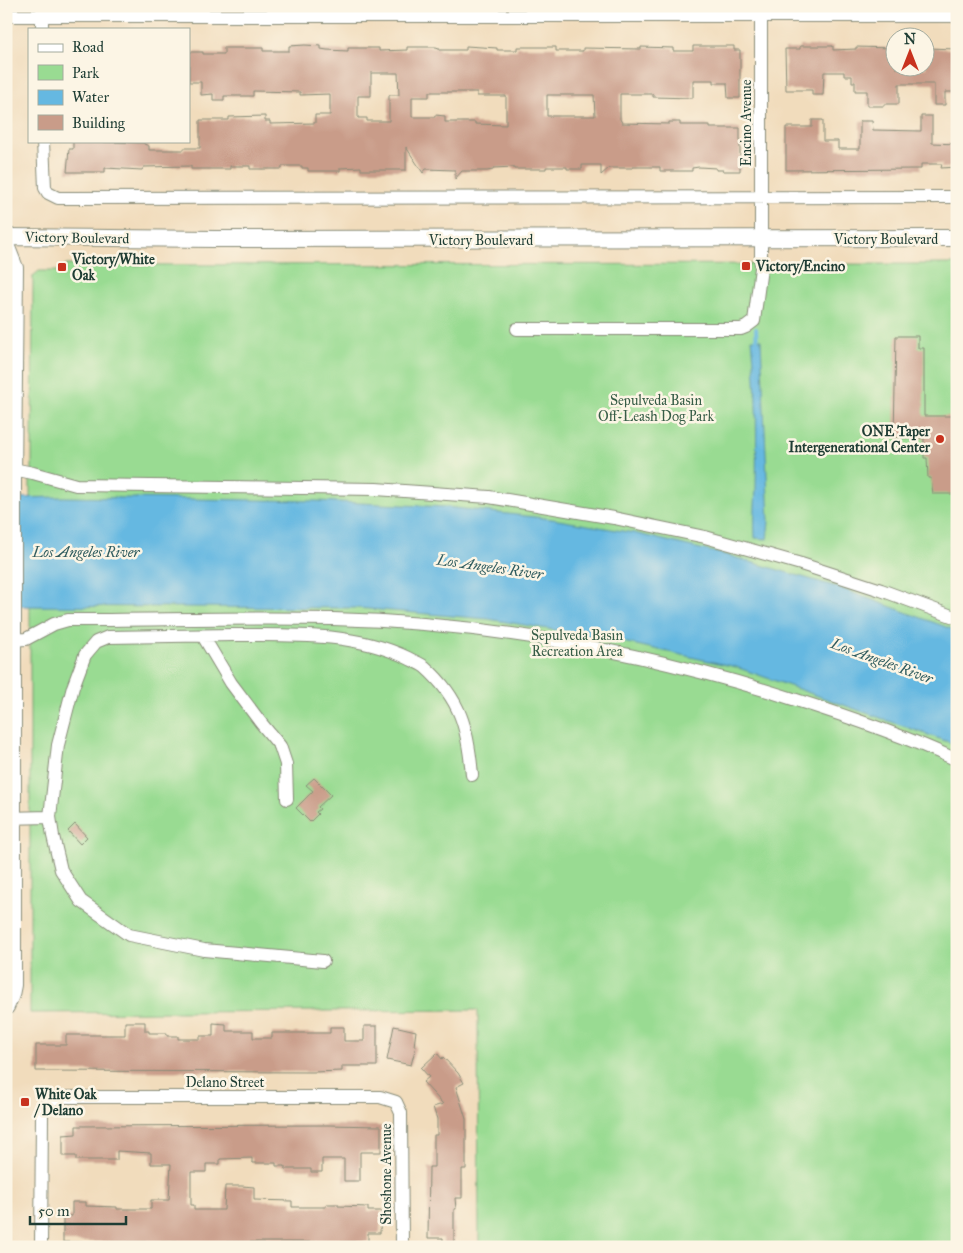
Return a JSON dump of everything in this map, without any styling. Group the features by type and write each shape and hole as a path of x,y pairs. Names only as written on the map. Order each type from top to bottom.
{"main road":[{"name":"Victory Boulevard","path":"6,237 215,239 957,238"},
{"path":"6,245 15,268 10,818 12,985 11,995 6,1007"}],"street":[{"path":"6,16 761,11 957,16"},
{"name":"Encino Avenue","path":"517,329 741,329 754,321 756,318 761,268 761,11"},
{"path":"44,142 44,182 48,193 58,198 957,197"},
{"path":"13,475 33,473 76,485 376,489 498,499 614,518 705,537 801,564 957,618"},
{"path":"12,633 26,639 54,624 68,620 333,619 482,630 578,644 741,682 844,715 931,748 957,760"},
{"path":"323,961 204,950 129,935 81,901 61,870 50,817 58,745 73,688 85,655 96,642 108,637 281,635 338,637 388,649 424,666 451,697 465,723 470,748 472,774"},
{"path":"203,636 231,682 280,746 286,764 287,799"},
{"path":"10,818 50,817"},
{"name":"Delano Street","path":"40,1247 42,1114 46,1104 53,1099 61,1097 380,1097 396,1102"},
{"name":"Shoshone Avenue","path":"396,1102 401,1113 402,1247"}],"green space":[{"name":"Sepulveda Basin Recreation Area","path":"957,264 957,1247 479,1247 478,1010 30,1013 30,478 32,469 33,276 39,271 65,271 65,265"}],"water":[{"path":"752,339 761,340 769,522 767,539 755,538 756,413"},
{"name":"Los Angeles River","path":"63,497 316,501 446,507 552,519 634,533 730,556 837,587 957,631 957,745 736,667 614,640 488,619 357,608 6,606 6,498"}],"building":[{"path":"305,45 321,46 321,49 327,50 348,51 348,48 379,48 379,51 407,50 407,47 466,50 466,46 497,48 497,50 517,50 517,47 556,47 556,51 583,51 583,48 641,49 641,47 673,48 673,51 693,51 693,46 734,46 734,50 740,50 740,98 728,98 727,83 714,83 714,80 693,80 693,98 653,97 653,94 620,94 620,119 622,123 669,124 669,122 680,122 680,125 710,125 710,128 740,128 740,171 723,171 716,170 716,168 699,167 692,168 692,171 660,171 660,167 633,167 609,168 601,175 601,165 582,165 582,169 546,167 546,169 514,169 514,167 493,168 493,170 487,171 462,171 455,179 455,170 426,169 423,173 406,147 406,170 361,170 361,167 340,168 340,171 308,171 308,168 302,168 302,166 282,166 282,169 250,169 250,166 230,166 230,169 191,169 191,166 144,167 142,170 105,168 105,172 67,172 69,149 73,149 73,142 144,143 149,146 149,150 184,150 184,148 200,148 200,120 229,120 229,117 265,116 265,121 270,121 270,124 315,123 315,115 330,115 330,94 300,95 300,92 253,91 253,96 224,96 224,100 213,100 213,94 201,95 201,82 190,82 190,52 224,54 224,48 263,48 263,51 289,51 289,46","holes":["371,73 398,73 399,95 389,95 389,121 367,121 367,118 358,118 358,96 371,96","429,92 477,92 477,96 506,96 506,125 445,122 445,116 435,115 435,117 412,117 412,97 429,97","547,95 594,95 595,116 547,116"]},
{"path":"800,46 833,46 833,50 856,49 856,47 886,48 886,78 936,78 936,48 957,49 957,92 945,92 945,105 934,105 934,84 899,84 899,104 867,106 867,91 855,91 855,82 852,82 852,76 844,76 844,72 824,72 823,95 812,95 812,90 786,90 785,49 800,49"},
{"path":"921,116 932,116 932,143 957,144 957,167 941,168 942,164 921,164 921,169 786,170 786,127 812,127 812,120 823,120 823,141 838,141 838,149 860,149 860,121 872,121 873,130 921,131"},
{"path":"896,336 918,336 918,348 924,348 924,416 957,416 957,494 933,494 931,478 928,478 927,458 924,458 924,438 894,438"},
{"path":"314,778 331,795 318,807 320,809 316,812 318,814 310,822 296,808 313,791 306,785"},
{"path":"75,824 87,837 80,844 68,831"},
{"path":"125,1022 145,1022 145,1031 149,1031 149,1033 167,1033 167,1036 178,1036 178,1039 200,1039 200,1036 213,1036 213,1023 226,1024 226,1031 253,1031 253,1038 272,1038 272,1033 330,1033 330,1027 344,1027 344,1041 364,1041 364,1026 377,1026 377,1066 342,1066 342,1071 313,1072 36,1071 36,1045 66,1045 66,1035 125,1035"},
{"path":"394,1026 416,1031 414,1046 416,1046 411,1065 387,1060"},
{"path":"437,1053 458,1073 464,1083 456,1087 466,1119 466,1169 462,1169 462,1198 455,1198 454,1247 443,1247 443,1238 428,1238 429,1167 434,1167 434,1135 437,1135 437,1119 433,1107 443,1104 423,1082 429,1077 421,1068"},
{"path":"76,1126 381,1126 381,1152 360,1152 360,1181 344,1181 344,1159 322,1159 322,1172 311,1172 311,1169 285,1169 285,1166 276,1166 276,1163 252,1163 252,1158 220,1159 220,1164 206,1164 206,1172 191,1172 191,1205 194,1205 194,1210 224,1210 225,1186 242,1186 254,1187 254,1200 292,1201 292,1207 326,1207 326,1204 338,1204 338,1206 368,1207 368,1211 381,1211 380,1233 368,1233 368,1242 63,1242 63,1216 72,1216 72,1202 86,1202 86,1206 117,1207 117,1209 151,1209 151,1200 169,1200 171,1164 151,1164 151,1153 117,1151 117,1160 76,1160 76,1156 63,1156 63,1135 76,1134"}],"waterway":[{"path":"756,329 757,344"}],"place":[{"name":"Victory/Encino","path":"746,266"},
{"name":"Victory/White Oak","path":"62,267"},
{"name":"ONE Taper Intergenerational Center","path":"940,439"},
{"name":"White Oak / Delano","path":"25,1102"}],"park label":[{"name":"Sepulveda Basin Off-Leash Dog Park","path":"656,408"}]}
